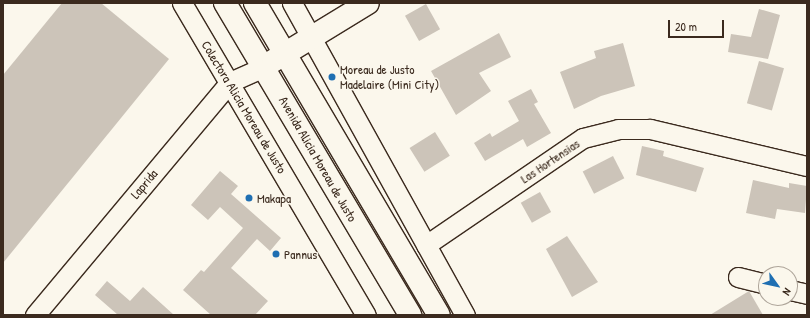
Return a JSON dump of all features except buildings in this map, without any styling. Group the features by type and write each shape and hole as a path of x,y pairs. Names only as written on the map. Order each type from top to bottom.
{"main road":[{"name":"Avenida Alicia Moreau de Justo","path":"225,3 410,315"},
{"name":"Avenida Alicia Moreau de Justo","path":"256,3 285,54 309,90 439,315"},
{"path":"264,67 368,3"}],"street":[{"name":"Colectora Alicia Moreau de Justo","path":"182,3 230,82 366,315"},
{"path":"292,3 465,315"},
{"name":"Laprida","path":"35,315 230,82 264,67"},
{"name":"Las Hortensias","path":"426,245 583,138 618,129 650,129 807,166"},
{"path":"738,277 758,282"}],"place":[{"name":"Moreau de Justo Madelaire (Mini City)","path":"332,77"},
{"name":"Makapa","path":"249,198"},
{"name":"Pannus","path":"276,254"}]}
